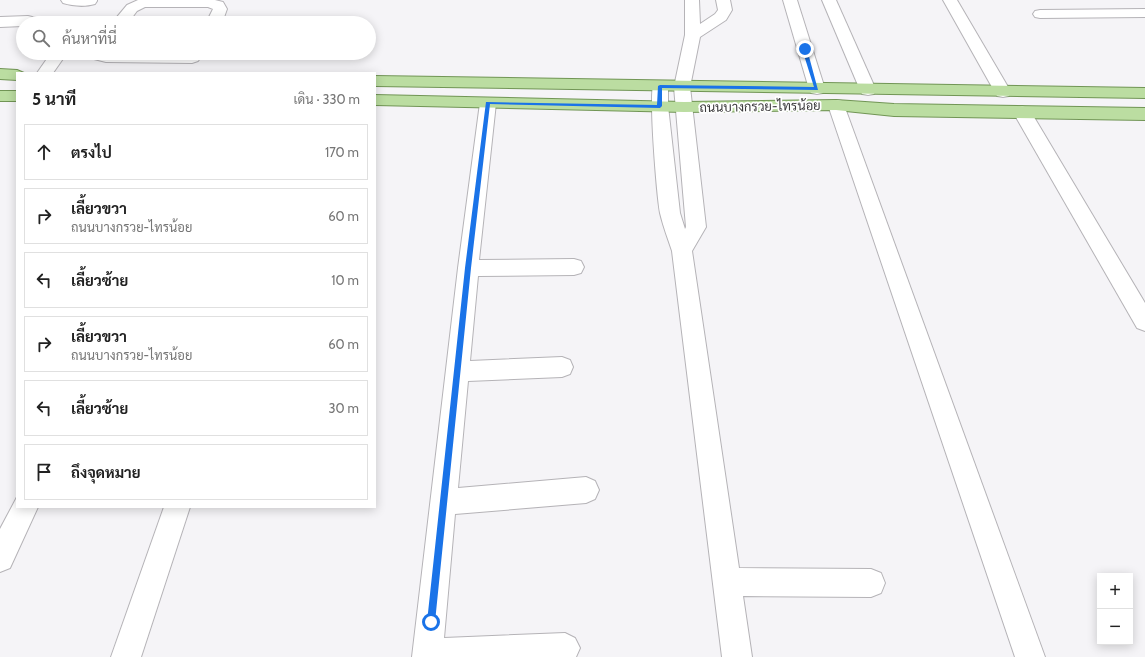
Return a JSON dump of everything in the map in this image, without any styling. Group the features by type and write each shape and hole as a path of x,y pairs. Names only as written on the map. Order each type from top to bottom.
{"main road":[{"path":"0,74 16,74"},
{"name":"ถนนบางกรวย-ไทรน้อย","path":"376,80 682,87 1145,93"},
{"path":"0,96 16,96"},
{"name":"ถนนบางกรวย-ไทรน้อย","path":"376,100 684,107 836,105 894,110 1145,114"}],"street":[{"path":"68,0 90,1"},
{"path":"682,251 696,227 682,87 693,35 692,0"},
{"path":"693,35 721,16 725,10 723,0"},
{"path":"790,0 817,89"},
{"path":"829,0 868,90"},
{"path":"950,0 1003,92"},
{"path":"127,16 137,5 149,2 208,3 218,5 220,9 218,16"},
{"path":"1040,14 1145,13"},
{"path":"0,22 16,21"},
{"path":"46,72 55,60"},
{"path":"185,72 192,60"},
{"path":"660,86 660,106 670,213 682,251 737,657"},
{"path":"488,103 468,268 427,655 565,648"},
{"path":"836,105 1030,657"},
{"path":"1022,112 1145,322"},
{"path":"468,268 574,267"},
{"path":"458,371 562,367"},
{"path":"443,502 586,490"},
{"path":"0,558 24,508"},
{"path":"126,657 177,508"},
{"path":"728,582 870,583"}],"route":[{"path":"431,622 468,268 488,103 660,106 660,86 817,89 805,49"}]}
